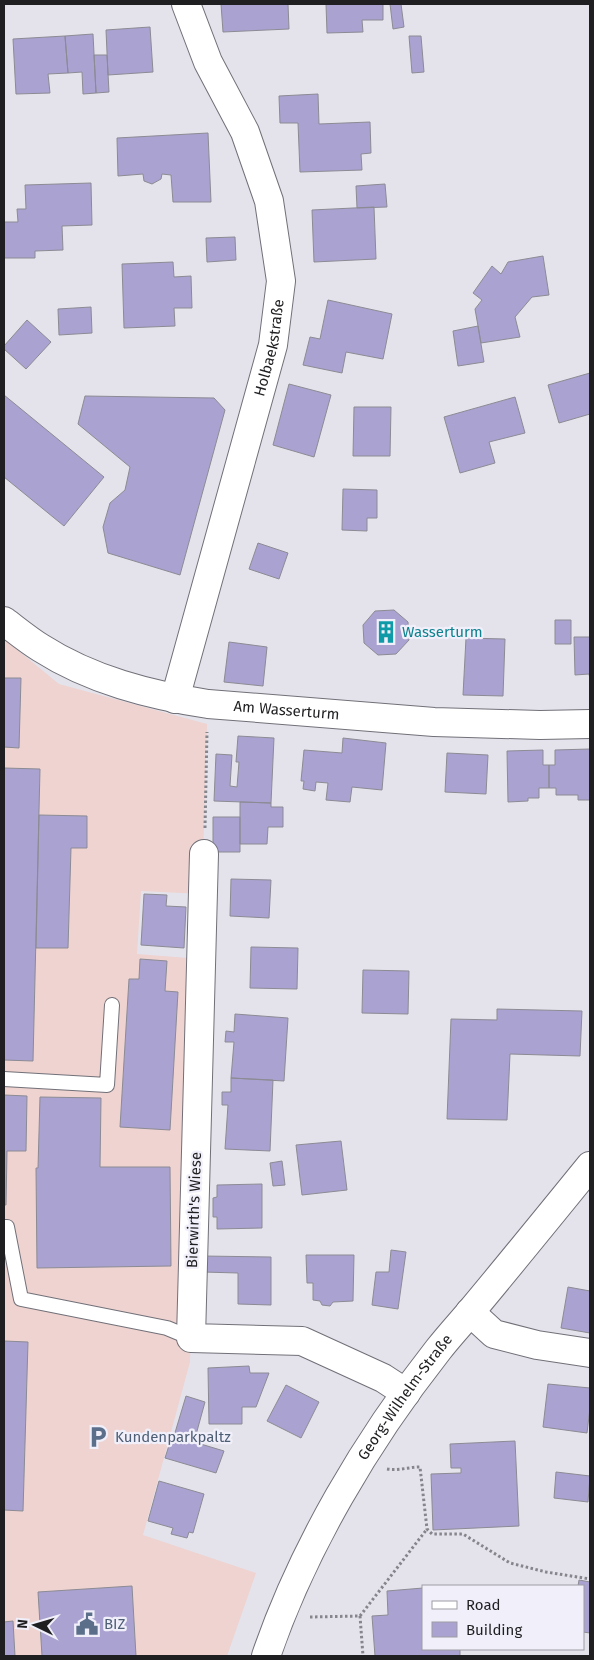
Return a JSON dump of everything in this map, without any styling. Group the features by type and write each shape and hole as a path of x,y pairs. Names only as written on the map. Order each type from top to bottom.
{"street":[{"name":"Holbaekstraße","path":"175,699 273,345 282,281 269,200 245,132 208,62 186,4"},
{"name":"Am Wasserturm","path":"4,621 41,648 85,672 129,688 175,699 208,704 434,722 540,725 590,724"},
{"name":"Bierwirth's Wiese","path":"191,1338 204,854"},
{"name":"Georg-Wilhelm-Straße","path":"266,1656 282,1612 334,1504 360,1462 406,1393 438,1350 590,1166"},
{"path":"470,1312 494,1334 537,1345 590,1353"},
{"path":"191,1338 302,1341 383,1378 406,1393"}],"lane":[{"path":"4,1079 107,1085 112,1005"},
{"path":"4,1227 7,1227 21,1299 166,1328 191,1338"}],"path":[{"path":"204,854 208,704"},
{"path":"360,1462 395,1471 405,1467 420,1467 427,1529 432,1534 462,1534 510,1563 546,1572 590,1579"},
{"path":"362,1656 360,1616 427,1529"},
{"path":"282,1612 315,1618 360,1616"}],"shaded area":[{"path":"4,639 59,684 207,724 202,894 141,891 137,954 201,959 190,1362 143,1535 256,1573 227,1656 4,1656"}],"building":[{"path":"221,4 288,4 289,29 223,32"},
{"path":"326,4 383,4 383,20 362,20 363,32 327,33"},
{"path":"390,4 401,4 404,27 393,29"},
{"path":"150,27 153,72 108,75 106,30"},
{"path":"93,34 96,93 83,94 82,72 68,73 65,36"},
{"path":"65,36 68,73 48,74 50,93 16,94 13,39"},
{"path":"409,36 421,36 424,72 412,73"},
{"path":"94,55 107,55 109,92 96,93"},
{"path":"318,94 319,124 370,122 371,153 361,154 362,170 300,172 298,123 280,123 279,96"},
{"path":"208,133 211,202 173,202 171,175 162,174 161,179 152,184 144,181 143,174 118,176 117,138"},
{"path":"91,183 92,225 62,226 63,250 35,251 35,258 4,258 4,222 18,222 17,209 26,209 25,185"},
{"path":"385,184 387,207 357,208 356,186"},
{"path":"374,207 376,259 314,262 312,210"},
{"path":"235,237 236,260 207,262 206,238"},
{"path":"543,256 549,295 532,297 515,317 520,337 481,343 475,309 482,300 473,293 492,266 501,274 508,262"},
{"path":"173,262 174,277 191,276 192,308 174,308 175,326 124,328 122,264"},
{"path":"328,300 392,314 383,359 346,352 342,373 303,365 310,337 320,339"},
{"path":"91,307 92,333 59,335 58,309"},
{"path":"27,320 51,342 26,369 4,349 4,346"},
{"path":"478,326 484,362 458,366 453,331"},
{"path":"590,373 590,414 559,423 548,385"},
{"path":"289,384 331,395 314,457 273,445"},
{"path":"4,395 104,477 64,526 4,477"},
{"path":"85,396 214,398 225,410 180,575 108,553 103,527 110,503 125,490 130,467 78,424"},
{"path":"515,397 525,433 489,442 495,463 460,473 444,417"},
{"path":"354,407 391,407 390,456 353,456"},
{"path":"343,489 377,490 377,518 367,518 367,531 342,530"},
{"path":"258,543 288,553 279,579 249,569"},
{"name":"Wasserturm","path":"394,610 408,622 409,640 396,654 378,655 364,643 363,625 375,611"},
{"path":"555,620 571,620 571,644 555,644"},
{"path":"574,637 590,637 590,679 589,674 575,675"},
{"path":"466,638 505,639 503,696 463,695"},
{"path":"229,642 267,647 263,686 224,682"},
{"path":"4,678 21,678 19,748 4,747"},
{"path":"238,736 274,738 271,803 214,801 216,754 232,755 230,786 237,787 239,762 236,762"},
{"path":"343,738 386,743 382,790 352,787 350,802 326,800 328,783 316,782 315,791 303,789 304,781 301,781 304,750 342,753"},
{"path":"590,749 590,800 578,800 578,795 556,795 556,788 549,788 549,765 555,765 555,750"},
{"path":"543,750 543,765 549,765 549,788 539,788 539,798 528,798 528,801 508,802 507,751"},
{"path":"447,753 488,755 486,794 445,792"},
{"path":"4,768 40,769 33,1061 4,1060"},
{"path":"240,802 271,803 271,807 283,807 283,827 268,827 267,844 240,844"},
{"path":"39,815 87,816 87,848 71,848 68,948 36,948"},
{"path":"213,817 240,817 240,852 213,852"},
{"path":"231,879 271,880 269,918 230,916"},
{"path":"144,894 167,895 166,906 186,907 184,948 141,945"},
{"path":"251,947 298,948 297,989 250,988"},
{"path":"140,959 167,961 165,991 178,992 170,1130 120,1127 129,979 139,979"},
{"path":"363,970 409,971 408,1014 362,1013"},
{"path":"497,1009 582,1011 580,1056 510,1054 507,1120 447,1119 451,1019 497,1020"},
{"path":"235,1014 288,1018 284,1081 231,1078 234,1042 225,1042 226,1031 234,1032"},
{"path":"231,1078 273,1080 270,1151 225,1149 228,1105 222,1105 222,1092 231,1092"},
{"path":"4,1095 27,1096 26,1151 7,1151 6,1205 4,1205"},
{"path":"40,1097 101,1098 100,1167 170,1167 171,1266 37,1268 36,1168 38,1168"},
{"path":"341,1141 347,1190 302,1195 296,1145"},
{"path":"282,1161 285,1185 273,1186 270,1163"},
{"path":"262,1184 262,1228 217,1229 217,1217 213,1217 213,1198 217,1197 217,1185"},
{"path":"391,1250 406,1252 398,1309 372,1305 376,1272 389,1272"},
{"path":"306,1255 354,1255 353,1301 333,1302 330,1306 322,1305 320,1301 313,1300 313,1283 307,1283"},
{"path":"203,1256 271,1257 271,1305 238,1304 238,1273 203,1272"},
{"path":"568,1287 590,1291 590,1333 561,1328"},
{"path":"4,1341 28,1342 23,1511 4,1510"},
{"path":"249,1366 250,1373 269,1373 256,1407 242,1407 242,1424 209,1424 208,1368"},
{"path":"548,1384 590,1388 587,1433 543,1427"},
{"path":"286,1385 319,1402 301,1438 267,1421"},
{"path":"186,1396 205,1402 194,1442 224,1451 216,1473 165,1458"},
{"path":"515,1441 519,1526 433,1530 431,1474 461,1473 461,1468 451,1468 450,1444"},
{"path":"556,1472 590,1476 588,1502 554,1498"},
{"path":"159,1481 204,1494 193,1533 189,1532 187,1538 171,1534 173,1528 148,1521"},
{"path":"579,1580 590,1582 590,1633 584,1632 584,1585 578,1585"},
{"name":"BIZ","path":"132,1586 136,1656 42,1656 38,1592"},
{"path":"422,1588 422,1650 460,1650 460,1656 375,1656 372,1616 388,1615 387,1591"},
{"path":"13,1621 15,1656 4,1656 4,1622"}],"place":[{"name":"Wasserturm","path":"386,632"},
{"name":"Kundenparkpaltz","path":"98,1437"},
{"name":"BIZ","path":"87,1624"}]}
